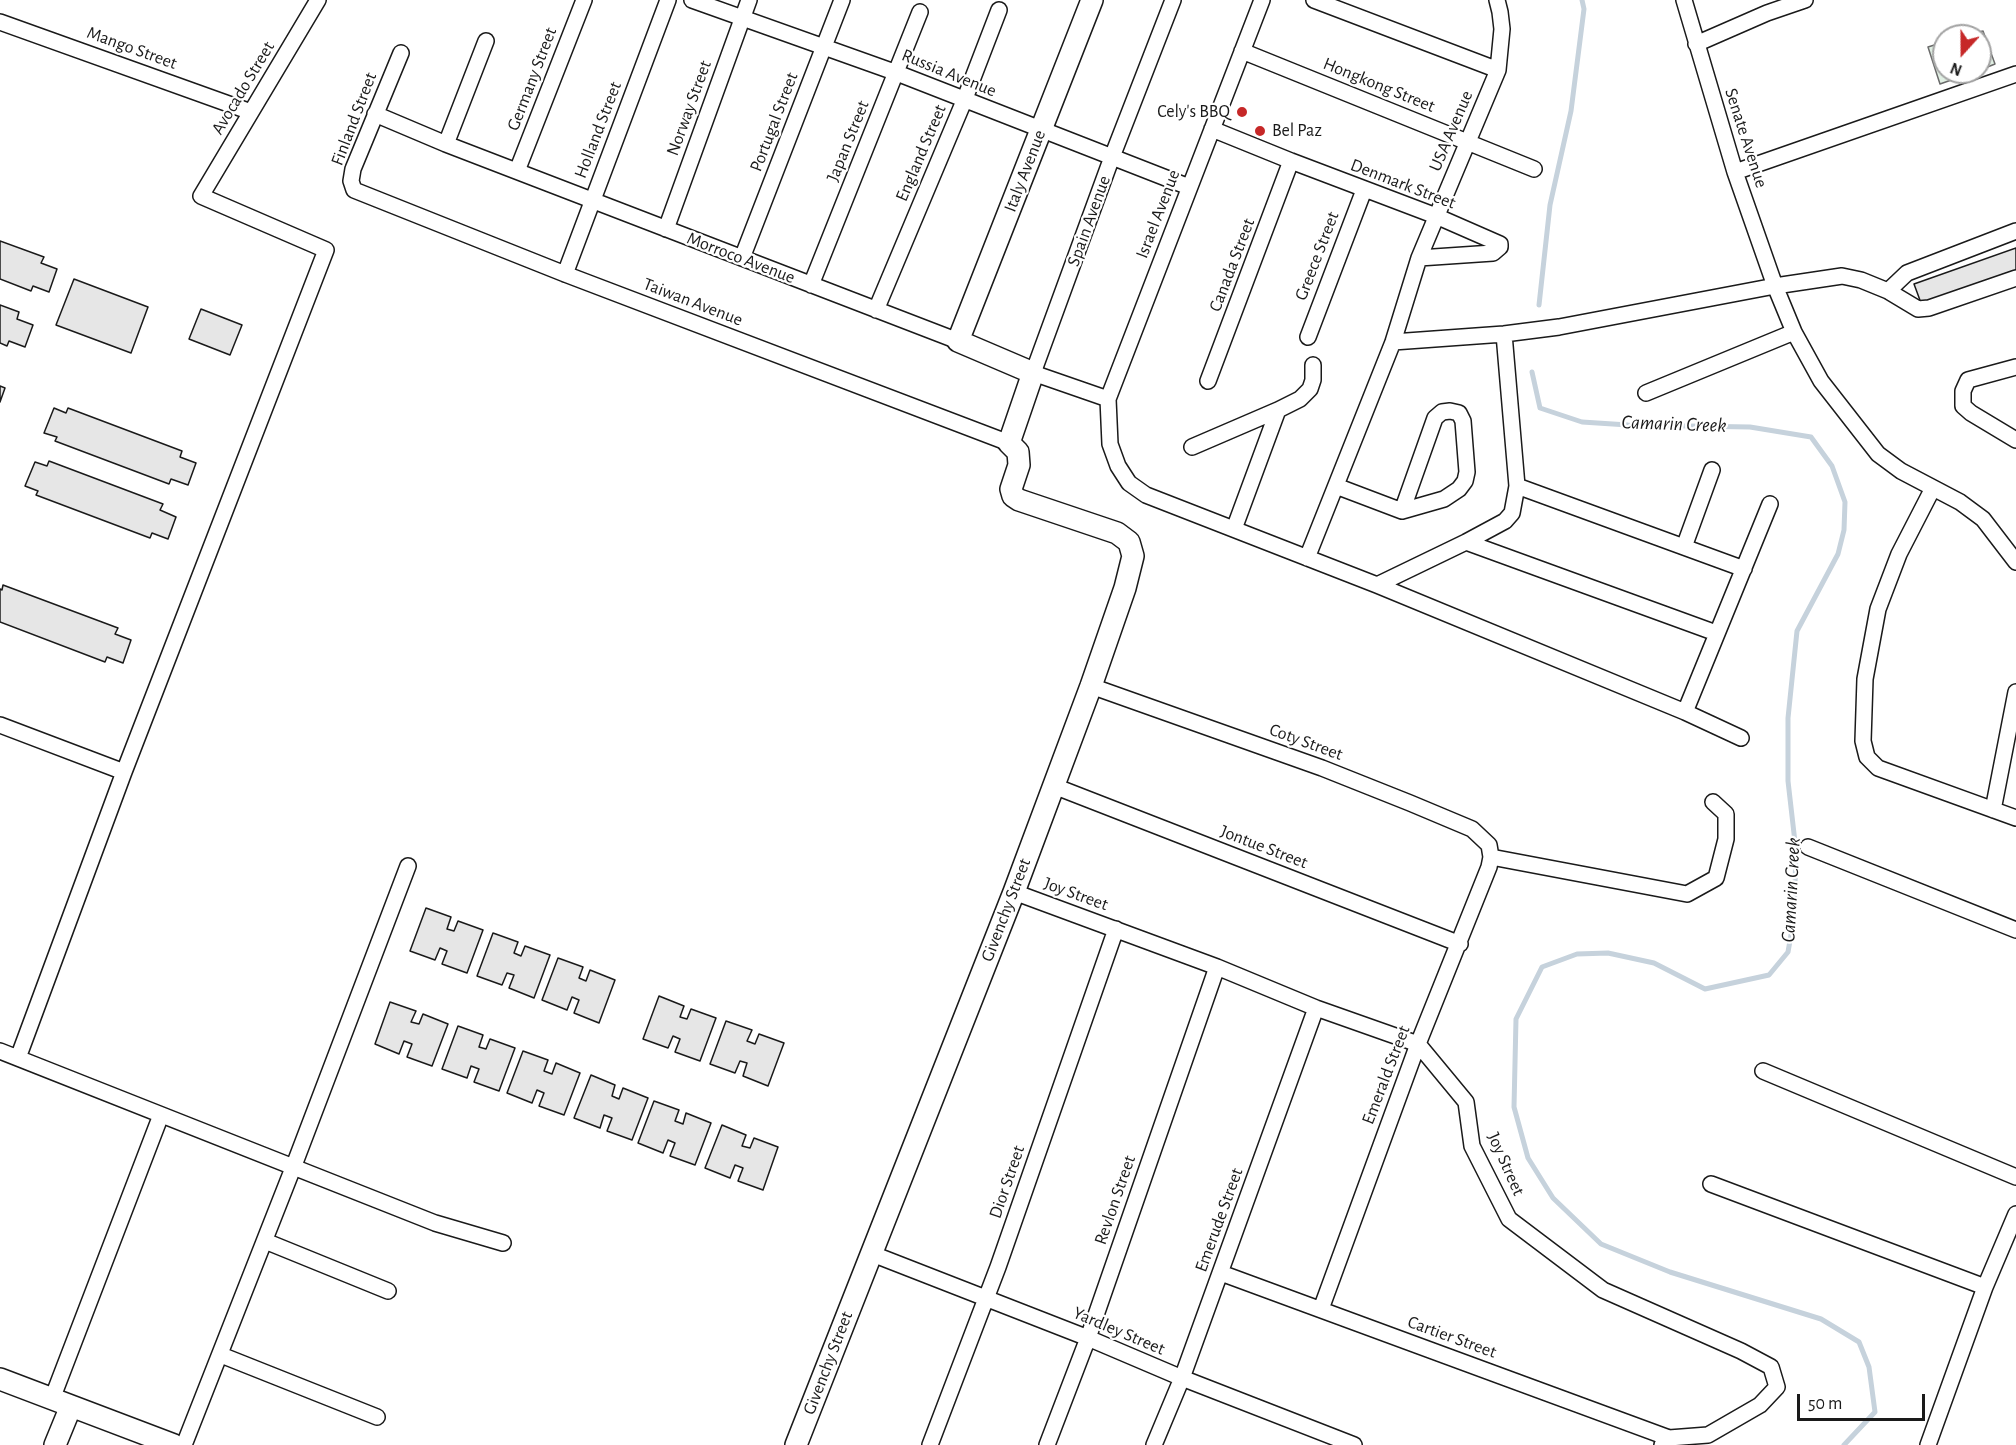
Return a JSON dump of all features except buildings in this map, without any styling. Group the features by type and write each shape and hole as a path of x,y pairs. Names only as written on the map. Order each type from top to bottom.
{"street":[{"name":"Avocado Street","path":"124,772 326,250 201,196 318,0"},
{"name":"Germany Street","path":"517,171 584,0"},
{"name":"Holland Street","path":"565,274 668,0"},
{"name":"Russia Avenue","path":"692,0 897,73 1189,187"},
{"name":"Norway Street","path":"666,229 749,0"},
{"name":"Portugal Street","path":"742,258 842,0"},
{"name":"Italy Avenue","path":"958,342 1092,0"},
{"name":"Spain Avenue","path":"1010,443 1033,373 1112,157 1173,0"},
{"name":"Israel Avenue","path":"1234,529 1146,495 1129,483 1118,466 1110,444 1108,399 1262,0"},
{"path":"1314,0 1498,70"},
{"name":"USA Avenue","path":"1307,558 1393,342 1419,258 1498,70 1502,30 1497,0"},
{"name":"Senate Avenue","path":"1684,0 1735,172 1775,286 1794,332 1821,381 1878,454 1902,471 1960,502 1983,519 2016,562"},
{"path":"1696,44 1765,7 1805,0"},
{"name":"England Street","path":"876,310 964,101 999,10"},
{"name":"Japan Street","path":"811,285 920,12"},
{"name":"Mango Street","path":"0,22 251,112"},
{"path":"447,144 486,41"},
{"name":"Hongkong Street","path":"1242,51 1534,169"},
{"name":"Finland Street","path":"364,194 354,190 351,181 353,169 401,53"},
{"path":"1735,172 2016,74"},
{"name":"Morroco Avenue","path":"375,114 1033,373 1108,399"},
{"name":"Denmark Street","path":"1212,129 1291,162 1436,216 1500,244 1500,247 1493,253 1419,258"},
{"name":"Canada Street","path":"1208,381 1291,162"},
{"name":"Greece Street","path":"1308,337 1364,189"},
{"name":"Taiwan Avenue","path":"364,194 565,274 1010,443"},
{"path":"1888,291 1907,273 2016,231"},
{"path":"1393,342 1559,327 1775,286 1842,276 1861,280 1888,291 1918,309 1929,308 2016,278"},
{"path":"1646,393 1794,332"},
{"path":"1377,585 1466,542 1505,521 1512,513 1517,486 1511,333"},
{"path":"1192,447 1300,399 1310,389 1313,380 1313,365"},
{"path":"2016,367 1968,380 1963,391 1963,406 2016,440"},
{"path":"1278,410 1234,529 1377,585 1685,712 1741,738"},
{"path":"1336,486 1402,511 1444,499 1459,489 1465,481 1467,472 1463,421 1459,414 1450,411 1442,412 1435,418 1402,511"},
{"name":"Givenchy Street","path":"796,1445 1014,892 1125,588 1133,556 1129,542 1117,533 1013,496 1011,489 1019,465 1018,452 1010,443"},
{"path":"1684,547 1713,470"},
{"path":"1517,486 1744,569"},
{"path":"1934,488 1899,554 1878,609 1865,679 1863,741 1867,757 1878,768 2016,819"},
{"path":"1685,712 1770,504"},
{"path":"1466,542 1716,633"},
{"name":"Coty Street","path":"1090,686 1322,768 1472,829 1489,845 1491,857"},
{"path":"1993,810 2012,740 2016,692"},
{"path":"0,725 124,772 18,1058"},
{"name":"Jontue Street","path":"1054,786 1460,944"},
{"path":"1491,857 1687,894 1716,878 1726,839 1726,814 1713,802"},
{"path":"1808,847 2016,930"},
{"name":"Emerald Street","path":"1321,1309 1418,1044 1460,944 1491,857"},
{"path":"184,1445 265,1241 408,866"},
{"name":"Joy Street","path":"1014,892 1217,967 1316,1008 1418,1044 1466,1102 1472,1146 1509,1219 1603,1290 1741,1351 1771,1367 1777,1387 1760,1406 1708,1435 1666,1442"},
{"name":"Dior Street","path":"930,1445 987,1299 1116,929"},
{"name":"Revlon Street","path":"1047,1445 1088,1338 1217,967"},
{"name":"Emerude Street","path":"1154,1445 1221,1273 1316,1008"},
{"path":"0,1051 435,1223 503,1243"},
{"path":"1763,1071 2016,1178"},
{"path":"55,1445 61,1402 161,1115"},
{"path":"1711,1184 1985,1287"},
{"path":"1928,1445 1985,1287 2016,1214"},
{"path":"265,1241 388,1291"},
{"name":"Yardley Street","path":"870,1253 1354,1445"},
{"name":"Cartier Street","path":"1221,1273 1321,1309 1666,1442"},
{"path":"221,1354 377,1417"},
{"path":"0,1379 174,1445"}],"green space":[{"path":"1932,46 1932,59 1928,47"}],"waterway":[{"name":"Camarin Creek","path":"1539,305 1550,205 1571,111 1584,9 1582,0"},
{"name":"Camarin Creek","path":"1532,372 1540,408 1582,422 1750,427 1811,437 1832,466 1845,502 1844,530 1838,554 1797,631 1788,718 1788,781 1796,851 1794,918 1788,952 1769,975 1705,989 1654,963 1608,953 1577,954 1542,967 1516,1019 1514,1107 1528,1158 1553,1198 1601,1244 1670,1272 1821,1319 1859,1342 1869,1367 1875,1412 1844,1445"}],"place":[{"name":"Cely's BBQ","path":"1242,112"},
{"name":"Bel Paz","path":"1260,131"}]}
